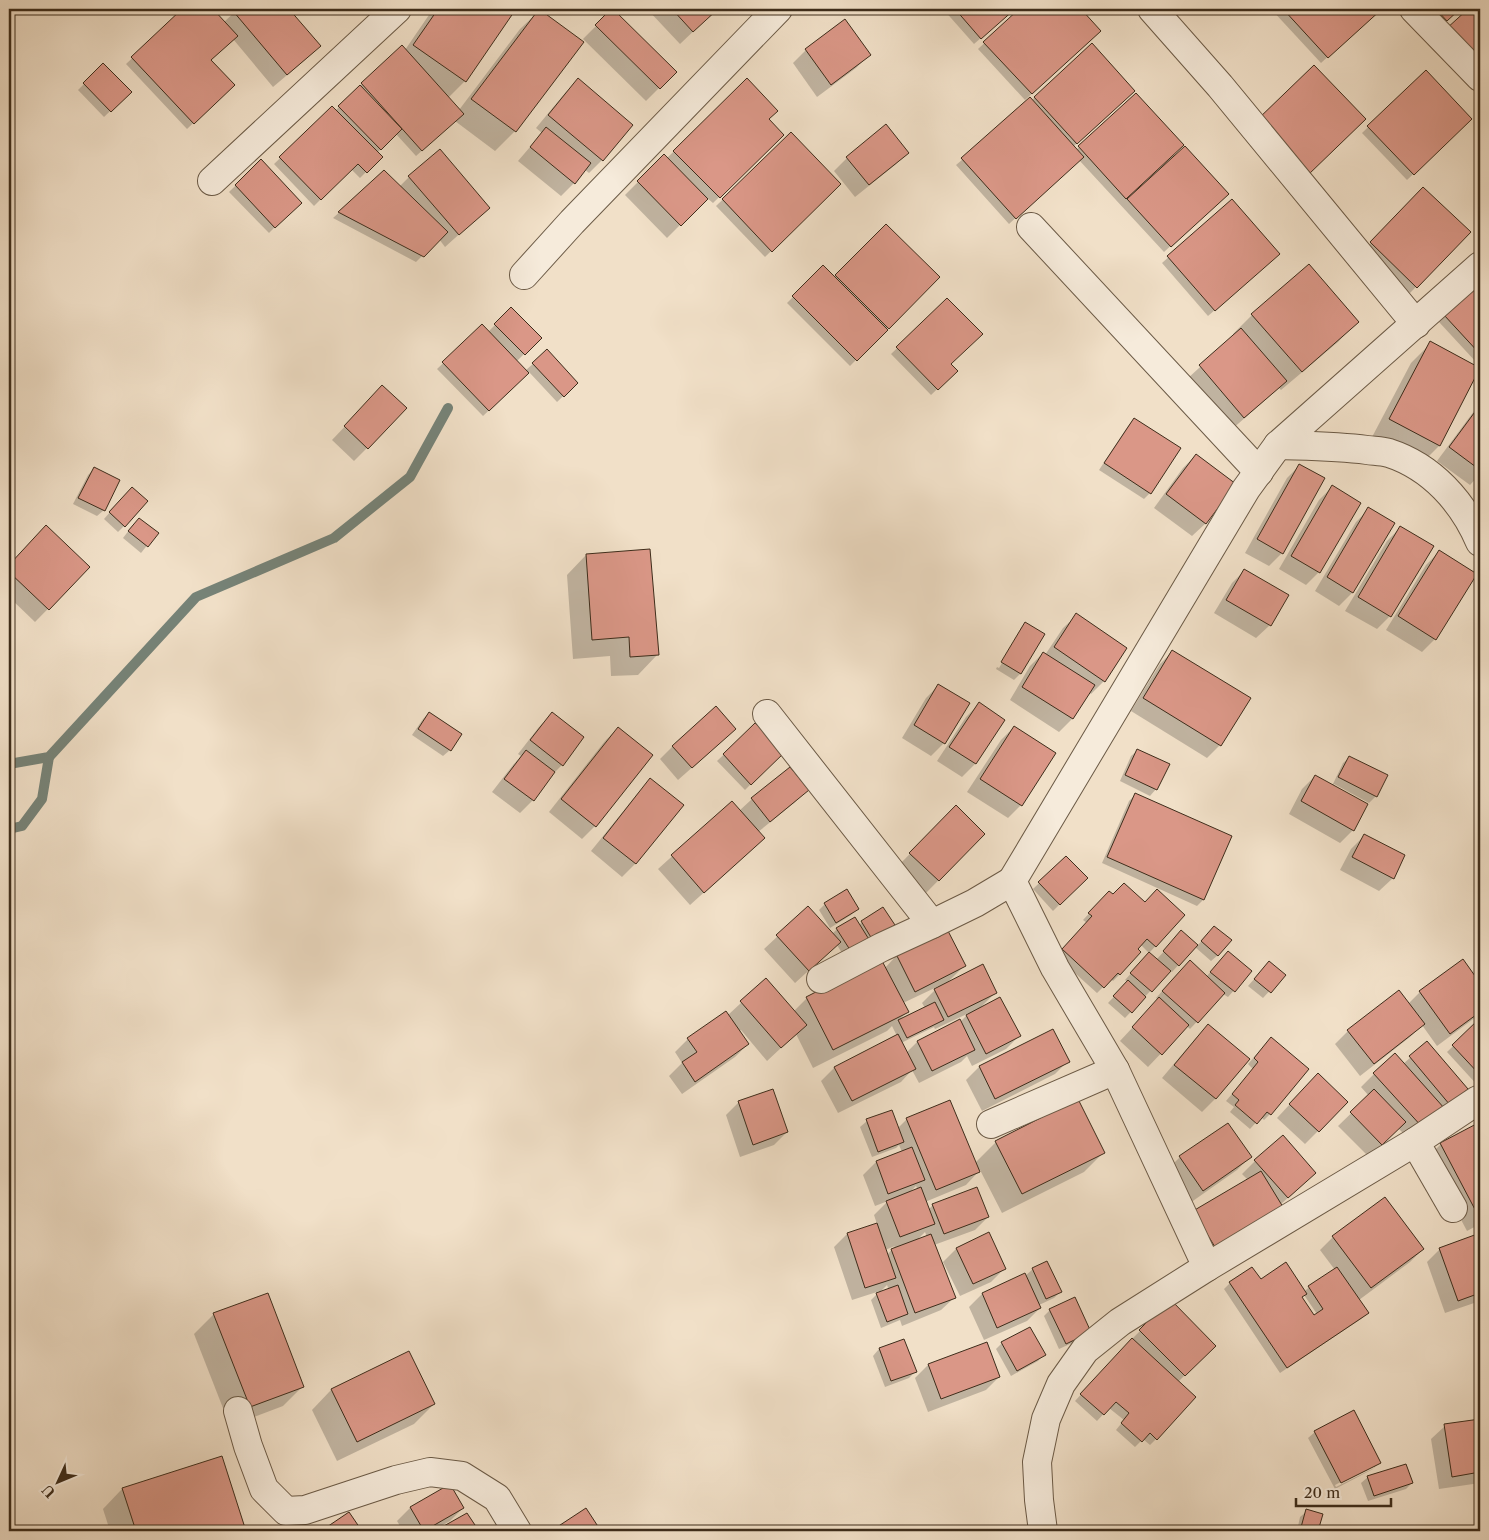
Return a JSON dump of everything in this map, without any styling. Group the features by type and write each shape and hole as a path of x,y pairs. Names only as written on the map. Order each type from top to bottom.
{"street":[{"path":"212,181 397,9"},
{"path":"524,275 572,222 778,9"},
{"path":"1152,9 1233,101 1416,324"},
{"path":"1414,9 1480,77"},
{"path":"1031,227 1259,472"},
{"path":"820,979 882,946 975,903 1012,882 1236,506 1278,445 1480,266"},
{"path":"1278,445 1349,448 1388,453 1408,461 1429,474 1454,497 1473,525 1480,542"},
{"path":"767,714 932,924"},
{"path":"1012,882 1055,968 1115,1070 1207,1266"},
{"path":"991,1124 1115,1070"},
{"path":"1043,1531 1037,1462 1046,1419 1061,1384 1085,1350 1120,1322 1207,1266 1415,1142 1478,1100"},
{"path":"1415,1142 1453,1208"},
{"path":"238,1411 248,1446 264,1489 286,1511 306,1510 396,1480 430,1472 462,1476 497,1498 517,1531"}],"building":[{"path":"182,9 213,9 238,36 211,60 235,85 194,124 131,57"},
{"path":"236,9 289,9 321,46 287,75 233,11"},
{"path":"438,9 516,9 466,82 413,45"},
{"path":"539,9 584,42 516,132 471,99"},
{"path":"611,9 677,72 660,89 595,25"},
{"path":"672,9 718,9 693,32"},
{"path":"955,9 1015,9 981,39"},
{"path":"1019,9 1081,9 1101,31 1032,94 983,42"},
{"path":"1283,9 1382,9 1328,58"},
{"path":"1436,9 1460,9 1447,21"},
{"path":"1468,9 1474,11 1480,9 1480,67 1446,29"},
{"path":"845,19 871,55 831,85 805,49"},
{"path":"1092,43 1135,91 1077,144 1034,97"},
{"path":"402,45 464,114 422,151 361,83"},
{"path":"103,63 132,92 111,112 83,83"},
{"path":"1314,65 1366,119 1308,175 1256,121"},
{"path":"1426,70 1472,119 1414,175 1367,126"},
{"path":"578,78 633,125 603,161 548,115"},
{"path":"747,78 778,111 769,119 784,135 720,198 673,151"},
{"path":"360,85 402,129 381,150 338,106"},
{"path":"1136,93 1184,145 1126,199 1078,146"},
{"path":"1030,97 1084,157 1016,219 961,158"},
{"path":"332,106 383,157 367,173 358,164 321,200 279,157"},
{"path":"886,124 909,153 869,185 846,157"},
{"path":"546,127 591,163 575,184 530,147"},
{"path":"791,132 841,184 772,252 722,199"},
{"path":"1185,146 1229,194 1171,247 1127,199"},
{"path":"440,149 490,208 459,235 408,176"},
{"path":"664,154 708,199 681,226 637,181"},
{"path":"261,159 302,203 275,228 235,185"},
{"path":"384,170 448,232 424,257 338,212"},
{"path":"1423,187 1471,232 1417,288 1370,242"},
{"path":"1232,199 1280,254 1215,311 1167,256"},
{"path":"886,224 940,277 889,329 835,275"},
{"path":"1309,264 1359,322 1302,372 1251,314"},
{"path":"823,265 888,330 857,361 792,296"},
{"path":"1480,282 1480,354 1444,315"},
{"path":"947,298 983,334 951,364 958,371 938,390 896,347"},
{"path":"511,307 542,338 525,355 494,324"},
{"path":"482,324 529,373 489,411 442,362"},
{"path":"1241,328 1287,381 1244,418 1199,365"},
{"path":"1430,341 1480,368 1440,446 1389,419"},
{"path":"547,349 578,383 564,397 532,363"},
{"path":"382,385 407,408 368,449 344,426"},
{"path":"1480,405 1480,470 1449,447"},
{"path":"1134,418 1181,448 1151,494 1104,463"},
{"path":"1196,454 1236,484 1206,524 1166,494"},
{"path":"1299,464 1325,478 1283,554 1257,539"},
{"path":"94,467 120,480 105,511 78,498"},
{"path":"1332,485 1361,503 1320,573 1291,556"},
{"path":"132,487 148,501 125,527 109,512"},
{"path":"1368,507 1395,523 1353,593 1327,577"},
{"path":"139,518 159,533 148,547 128,531"},
{"path":"46,525 90,567 49,610 9,572 9,565"},
{"path":"1400,526 1434,546 1391,617 1358,597"},
{"path":"650,549 659,655 630,657 629,637 592,640 586,554"},
{"path":"1439,550 1477,574 1436,640 1398,616"},
{"path":"1244,569 1289,595 1271,626 1226,600"},
{"path":"1076,613 1127,648 1105,682 1054,647"},
{"path":"1025,622 1045,634 1021,674 1001,662"},
{"path":"1172,650 1251,698 1221,746 1143,698"},
{"path":"1043,652 1095,685 1073,719 1022,687"},
{"path":"938,684 970,703 945,744 914,725"},
{"path":"979,702 1005,720 976,764 949,747"},
{"path":"716,706 736,729 692,768 672,746"},
{"path":"429,712 462,734 451,751 418,729"},
{"path":"552,712 584,737 563,766 530,740"},
{"path":"755,723 785,752 751,785 723,754"},
{"path":"1014,726 1056,753 1022,806 980,779"},
{"path":"618,727 653,755 596,827 561,799"},
{"path":"1137,749 1170,764 1157,790 1125,775"},
{"path":"526,750 555,772 534,801 504,779"},
{"path":"1349,756 1388,775 1377,797 1338,777"},
{"path":"790,767 809,790 770,822 751,798"},
{"path":"1315,775 1368,804 1354,831 1301,801"},
{"path":"650,778 684,805 636,864 603,838"},
{"path":"1135,793 1232,836 1204,900 1107,857"},
{"path":"732,801 765,838 704,893 671,855"},
{"path":"956,805 985,834 939,881 909,853"},
{"path":"1364,834 1405,855 1394,879 1352,857"},
{"path":"1066,856 1088,878 1060,905 1038,882"},
{"path":"1124,883 1145,902 1157,889 1185,915 1156,947 1147,939 1138,949 1141,952 1120,975 1118,973 1104,988 1062,949 1092,916 1088,913 1109,891 1113,894"},
{"path":"847,889 859,909 836,923 824,903"},
{"path":"808,906 841,942 809,971 776,935"},
{"path":"883,907 895,925 872,939 861,921"},
{"path":"855,917 870,941 852,953 836,928"},
{"path":"1214,926 1232,940 1218,956 1201,941"},
{"path":"947,929 966,966 915,992 896,954"},
{"path":"1181,930 1198,945 1179,966 1163,951"},
{"path":"1228,951 1252,971 1235,992 1210,972"},
{"path":"1149,952 1171,971 1152,992 1130,973"},
{"path":"881,959 909,1012 833,1050 806,997"},
{"path":"1463,959 1480,983 1480,1012 1450,1034 1419,991"},
{"path":"1190,960 1225,993 1198,1023 1162,991"},
{"path":"1269,961 1286,975 1271,993 1254,979"},
{"path":"983,964 997,993 948,1017 934,989"},
{"path":"766,978 807,1025 781,1048 740,1001"},
{"path":"1128,980 1146,997 1132,1013 1113,996"},
{"path":"1399,990 1425,1024 1374,1064 1347,1030"},
{"path":"1000,997 1021,1036 986,1054 966,1015"},
{"path":"1159,997 1189,1025 1162,1055 1132,1027"},
{"path":"935,1002 944,1020 907,1038 898,1020"},
{"path":"726,1011 749,1044 695,1082 682,1062 697,1052 687,1038"},
{"path":"1480,1018 1480,1075 1452,1045"},
{"path":"960,1019 975,1050 932,1071 917,1041"},
{"path":"1208,1024 1250,1059 1216,1099 1174,1065"},
{"path":"1053,1029 1070,1062 995,1099 979,1066"},
{"path":"898,1034 916,1069 852,1101 834,1067"},
{"path":"1271,1037 1309,1069 1271,1115 1267,1112 1257,1124 1235,1105 1239,1100 1232,1094 1258,1062 1254,1058"},
{"path":"1427,1041 1468,1089 1450,1105 1409,1056"},
{"path":"1395,1053 1445,1109 1423,1128 1373,1073"},
{"path":"1318,1073 1348,1102 1319,1132 1289,1104"},
{"path":"773,1089 788,1132 753,1145 738,1101"},
{"path":"1374,1089 1406,1122 1382,1145 1350,1112"},
{"path":"1078,1099 1105,1153 1022,1194 995,1141"},
{"path":"950,1100 980,1172 936,1190 906,1118"},
{"path":"892,1110 904,1142 878,1152 866,1119"},
{"path":"1480,1122 1480,1219 1440,1143"},
{"path":"1228,1123 1252,1157 1203,1191 1179,1156"},
{"path":"1283,1135 1316,1173 1288,1198 1254,1160"},
{"path":"912,1147 925,1180 888,1194 876,1161"},
{"path":"1261,1171 1283,1207 1215,1247 1193,1211"},
{"path":"921,1187 935,1224 900,1237 886,1201"},
{"path":"977,1187 989,1217 944,1234 932,1204"},
{"path":"1385,1197 1424,1249 1371,1288 1332,1236"},
{"path":"877,1223 896,1278 865,1288 847,1233"},
{"path":"989,1232 1006,1269 973,1284 956,1248"},
{"path":"1480,1233 1480,1293 1458,1301 1439,1248"},
{"path":"931,1234 956,1298 915,1313 891,1249"},
{"path":"1047,1261 1062,1292 1046,1299 1032,1268"},
{"path":"1286,1262 1307,1294 1302,1297 1314,1315 1323,1309 1308,1286 1337,1267 1369,1313 1287,1368 1229,1282 1252,1267 1261,1279"},
{"path":"1025,1273 1041,1308 997,1328 982,1293"},
{"path":"898,1285 908,1314 887,1322 876,1293"},
{"path":"268,1293 304,1387 250,1407 213,1313"},
{"path":"1075,1297 1091,1332 1066,1344 1049,1309"},
{"path":"1170,1299 1216,1346 1185,1376 1139,1330"},
{"path":"1030,1327 1046,1355 1017,1371 1001,1342"},
{"path":"1132,1338 1196,1397 1157,1440 1150,1433 1142,1442 1121,1423 1129,1413 1116,1402 1104,1415 1080,1394"},
{"path":"904,1339 917,1372 891,1381 879,1348"},
{"path":"987,1342 1000,1377 941,1399 928,1364"},
{"path":"409,1351 435,1404 357,1442 331,1389"},
{"path":"1354,1410 1381,1463 1341,1483 1314,1431"},
{"path":"1480,1419 1480,1472 1452,1477 1444,1424"},
{"path":"222,1456 246,1531 136,1531 122,1488"},
{"path":"1406,1464 1413,1483 1374,1496 1367,1476"},
{"path":"450,1484 464,1508 424,1531 410,1507"},
{"path":"586,1508 601,1531 551,1531"},
{"path":"1306,1509 1323,1514 1318,1531 1300,1531"},
{"path":"349,1512 362,1531 321,1531"},
{"path":"467,1513 479,1531 435,1531"}],"waterway":[{"path":"9,764 49,757 196,597 334,538 410,477 448,408"},
{"path":"9,829 22,826 42,799 49,757"}]}
